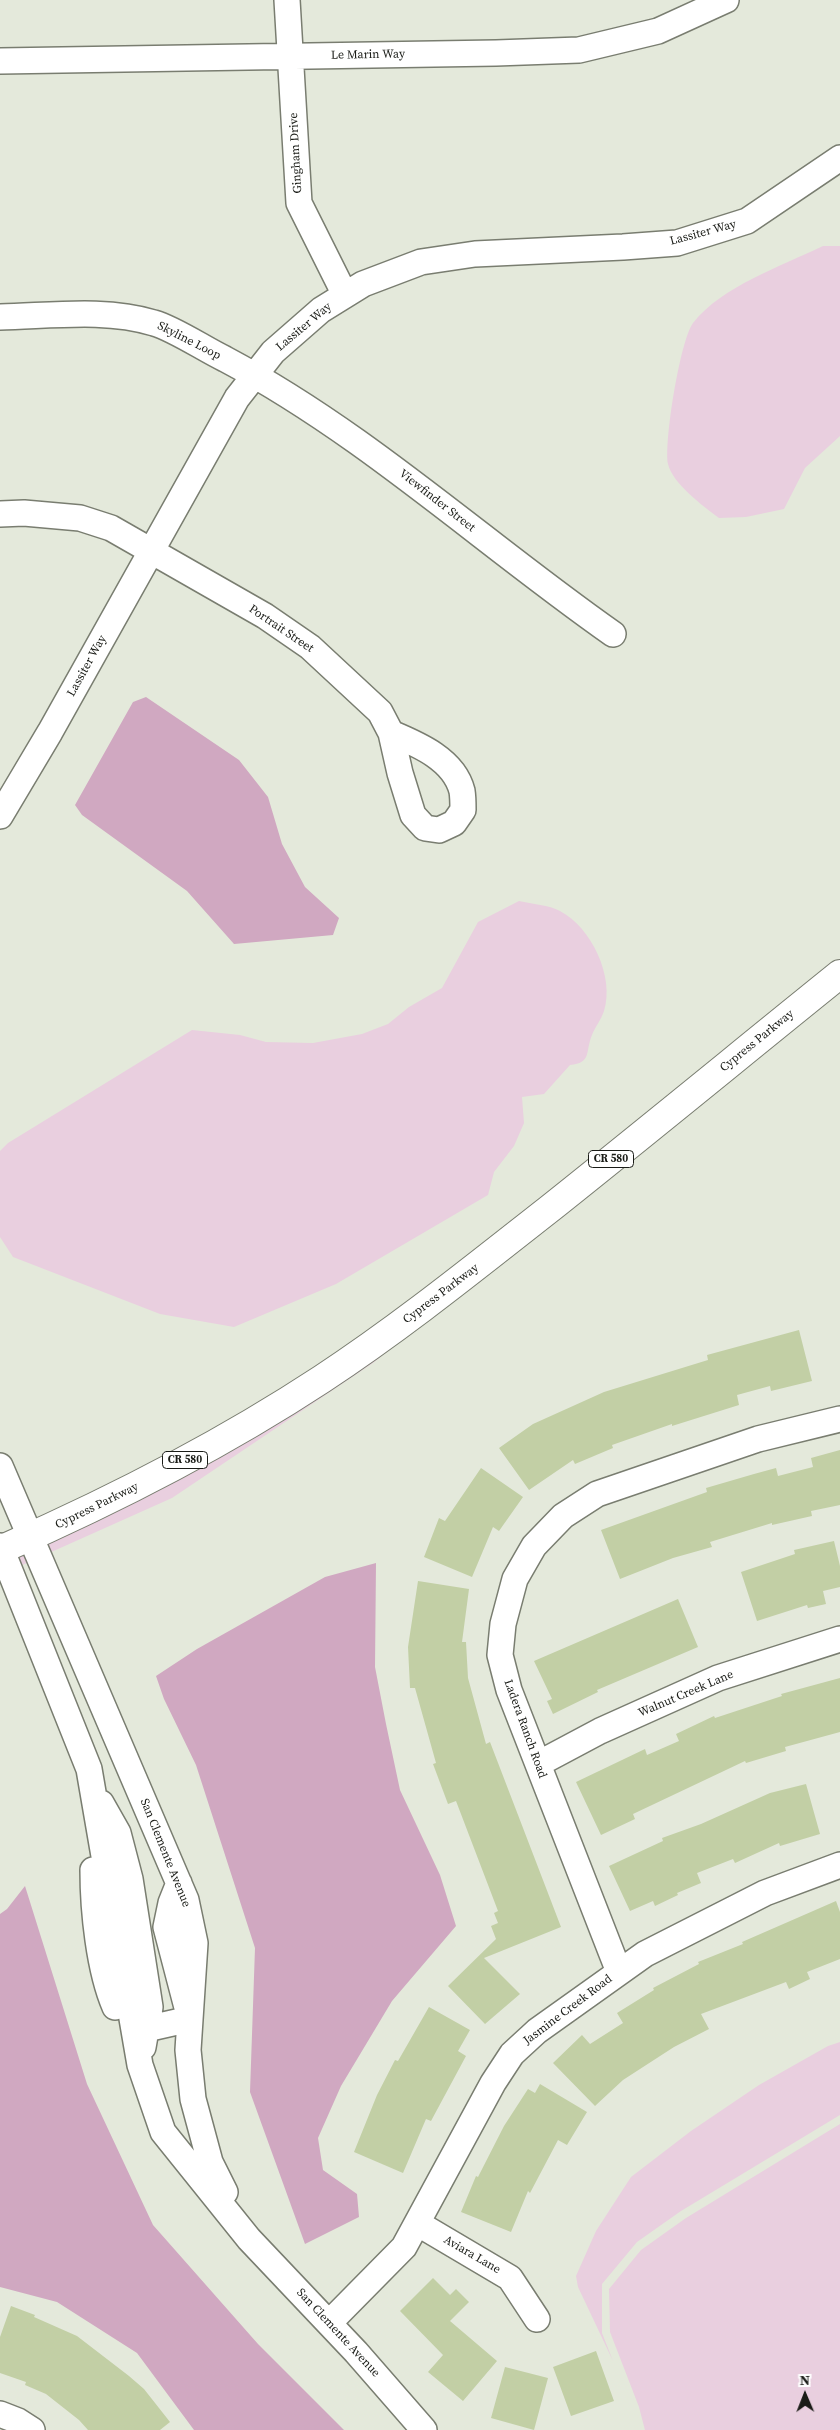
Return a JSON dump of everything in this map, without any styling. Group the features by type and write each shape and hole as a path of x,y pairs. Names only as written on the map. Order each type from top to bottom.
{"main road":[{"name":"Cypress Parkway","path":"0,1548 29,1537 158,1475 261,1417 334,1370 442,1294 840,974"}],"street":[{"name":"Gingham Drive","path":"287,0 292,56 299,203 345,295"},
{"name":"Le Marin Way","path":"0,61 579,50 658,31 726,0"},
{"name":"Lassiter Way","path":"0,816 50,732 237,398 273,352 321,310 363,284 430,261 475,254 678,243 747,221 840,158"},
{"name":"Skyline Loop","path":"0,317 111,315 155,323 255,375"},
{"name":"Viewfinder Street","path":"255,375 377,455 544,586 613,634"},
{"path":"0,514 24,513 80,518 111,528 150,551"},
{"name":"Portrait Street","path":"150,551 265,616 310,647 380,712 391,733"},
{"name":"Ladera Ranch Road","path":"619,1972 509,1690 500,1655 503,1624 515,1579 534,1546 562,1516 598,1494 758,1439 840,1419"},
{"path":"0,1466 29,1537"},
{"name":"San Clemente Avenue","path":"29,1537 186,1900 195,1943 188,2050 192,2099 210,2162 249,2239"},
{"name":"San Clemente Avenue","path":"0,1548 89,1769 140,2065 164,2132 249,2239 329,2323 424,2430"},
{"name":"Walnut Creek Lane","path":"538,1764 600,1731 718,1678 840,1639"},
{"path":"79,1742 112,1727"},
{"path":"93,1790 118,1833 130,1879 150,2007 140,2065"},
{"name":"Jasmine Creek Road","path":"329,2323 404,2247 493,2083 512,2054 537,2030 645,1954 765,1892 840,1865"},
{"path":"146,2029 190,2019"},
{"name":"Aviara Lane","path":"417,2223 510,2278 537,2319"},
{"path":"0,2414 18,2421 32,2430"}],"shaded area":[{"path":"823,246 840,246 840,436 805,468 784,509 746,517 719,518 682,487 668,464 668,435 674,392 688,333 693,323 720,298 754,278"},
{"path":"146,697 239,760 268,797 282,844 305,887 339,918 333,935 234,944 187,891 82,815 75,805 133,702"},
{"path":"519,901 556,909 571,918 582,929 598,954 606,983 607,998 604,1011 592,1035 585,1059 577,1064 570,1065 544,1094 522,1097 524,1123 514,1146 494,1172 488,1195 336,1284 234,1327 160,1314 13,1257 0,1237 0,1151 8,1143 192,1030 240,1035 266,1042 313,1043 362,1034 388,1024 409,1007 442,988 478,922"},
{"path":"501,1259 373,1363 172,1498 0,1575 0,1561"},
{"path":"376,1563 375,1667 400,1790 440,1875 456,1926 392,2001 341,2086 318,2138 323,2170 357,2194 359,2217 305,2244 250,2092 255,1948 196,1765 164,1699 156,1676 197,1649 325,1577"},
{"path":"25,1886 87,2084 153,2225 258,2344 344,2430 194,2430 137,2353 57,2302 0,2287 0,1914 7,1909"},
{"path":"840,2042 840,2115 681,2211 637,2242 602,2284 602,2333 613,2361 578,2287 576,2276 596,2231 631,2177 691,2131 759,2085 828,2046"},
{"path":"840,2124 840,2430 645,2430 639,2407 610,2332 609,2289 641,2250 686,2218"}],"building":[{"path":"799,1330 812,1381 771,1391 770,1386 737,1395 739,1405 672,1426 672,1424 612,1445 613,1448 575,1464 573,1460 529,1490 499,1448 533,1424 604,1392 708,1360 707,1355"},
{"path":"840,1450 840,1505 811,1511 812,1516 772,1525 772,1523 710,1542 712,1547 673,1558 620,1579 601,1530 707,1492 706,1488 776,1468 778,1476 813,1467 811,1458"},
{"path":"481,1468 523,1497 499,1531 493,1527 472,1577 424,1557 439,1518 445,1521"},
{"path":"834,1541 840,1566 840,1587 823,1591 826,1604 808,1608 807,1605 757,1621 741,1572 795,1554 794,1550"},
{"path":"418,1581 469,1589 462,1642 466,1642 468,1678 486,1744 490,1742 561,1927 484,1958 520,1994 485,2024 448,1986 496,1939 491,1926 498,1923 494,1913 498,1911 456,1801 448,1804 433,1764 436,1763 415,1688 410,1688 408,1647"},
{"path":"678,1599 698,1647 597,1690 598,1692 553,1714 547,1701 552,1699 534,1661"},
{"path":"840,1678 840,1732 785,1747 786,1751 746,1763 745,1761 633,1814 635,1819 601,1835 576,1782 645,1749 647,1755 679,1741 676,1734 714,1716 715,1718 782,1696 781,1694"},
{"path":"806,1784 820,1834 780,1846 779,1843 735,1863 733,1859 697,1873 701,1883 677,1893 678,1895 655,1906 653,1901 630,1911 609,1866 663,1841 662,1838 701,1824 770,1793"},
{"path":"836,1901 840,1912 840,1959 807,1972 810,1979 789,1989 786,1982 701,2014 709,2029 674,2047 623,2080 595,2106 553,2063 582,2035 590,2044 623,2023 617,2013 654,1990 653,1988 699,1964 698,1962 743,1944 742,1942"},
{"path":"429,2007 470,2030 458,2051 466,2056 431,2121 426,2119 403,2173 354,2152 377,2095 395,2060 398,2061"},
{"path":"540,2084 587,2112 567,2145 558,2140 530,2193 528,2191 511,2232 461,2212 476,2176 478,2177 504,2126 528,2089 535,2093"},
{"path":"433,2278 450,2295 456,2289 469,2302 450,2321 497,2361 463,2401 428,2372 443,2355 400,2311"},
{"path":"11,2306 35,2315 34,2317 77,2336 144,2389 170,2422 160,2430 88,2430 79,2420 46,2394 25,2385 26,2382 0,2373 0,2337"},
{"path":"596,2351 614,2401 571,2416 553,2367"},
{"path":"505,2367 548,2378 534,2430 491,2418"}]}
